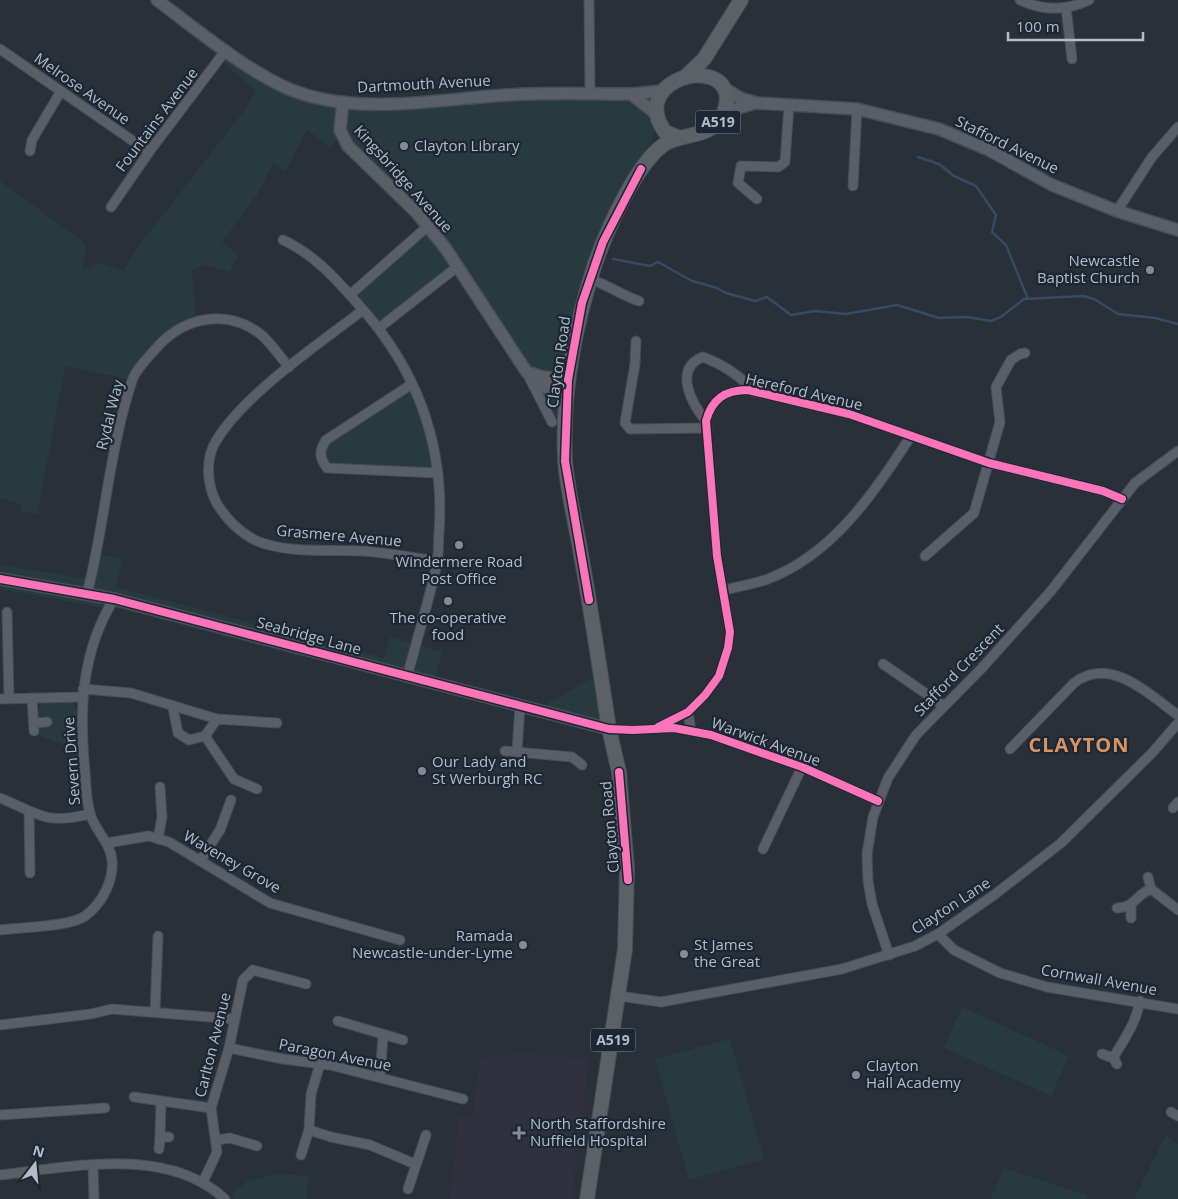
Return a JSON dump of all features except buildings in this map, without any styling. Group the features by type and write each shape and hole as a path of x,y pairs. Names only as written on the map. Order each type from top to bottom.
{"main road":[{"name":"A519","path":"718,38 714,53 714,65 727,102 722,117 710,128 680,138 665,132 657,118 656,100 662,91 685,77 704,60 741,0"},
{"path":"685,77 705,76 722,86"},
{"name":"Clayton Road","path":"587,1199 597,1123 625,950 628,880 619,772 609,729 565,461 567,387 577,325 590,279 603,242 641,169 657,118"},
{"name":"Clayton Road","path":"641,169 658,148 680,138"}],"street":[{"name":"Dartmouth Avenue","path":"157,0 226,50 289,89 343,102 378,104 508,95 590,92 631,94 662,91"},
{"path":"589,0 590,92"},
{"path":"1020,0 1034,6 1066,8 1089,0"},
{"path":"1066,8 1072,59"},
{"name":"Melrose Avenue","path":"0,49 149,152"},
{"name":"Fountains Avenue","path":"111,207 149,152 226,50"},
{"name":"Stafford Avenue","path":"722,86 740,98 757,103 857,109 939,129 989,150 1052,184 1117,212 1178,230"},
{"path":"30,151 32,140 61,92"},
{"path":"631,94 657,118"},
{"name":"Kingsbridge Avenue","path":"343,102 340,130 348,146 428,226 526,371 552,422"},
{"name":"Stafford Avenue","path":"722,117 738,108 757,103"},
{"path":"757,199 738,183 740,166 778,167 785,162 789,105"},
{"path":"853,186 857,109"},
{"path":"1117,212 1152,157 1178,127"},
{"path":"351,294 428,226"},
{"path":"283,240 307,254 351,294 379,328 412,384 431,431 441,506 437,561 407,677"},
{"path":"379,328 457,267"},
{"path":"590,279 606,284 618,294 639,301"},
{"name":"Grasmere Avenue","path":"363,310 289,367 235,415 215,442 208,476 211,492 223,514 242,531 257,540 284,548 377,552 437,561"},
{"name":"Rydal Way","path":"87,594 113,462 132,380 147,358 164,340 191,322 204,319 226,319 244,324 260,333 289,367"},
{"path":"636,341 635,364 625,423 630,429 707,425"},
{"path":"925,556 974,513 1000,422 996,387 1011,360 1025,353"},
{"name":"Hereford Avenue","path":"707,425 698,412 685,377 688,366 694,360 703,357 720,364 744,379 754,392"},
{"name":"Kingsbridge Avenue","path":"526,371 541,386 567,387"},
{"path":"412,384 326,440 320,449 320,459 328,468 438,473"},
{"name":"Hereford Avenue","path":"656,728 688,712 705,695 719,676 725,661 730,632 717,556 707,425 715,400 723,394 734,390 754,392 849,414 989,462 1104,492 1122,499"},
{"path":"723,590 768,579 798,564 837,534 884,476 911,436"},
{"name":"Stafford Crescent","path":"889,955 872,904 868,881 869,833 878,801 901,756 916,735 1052,591 1122,499 1151,469 1178,451"},
{"name":"Seabridge Lane","path":"0,579 114,600 609,729"},
{"name":"Severn Drive","path":"0,930 74,922 85,916 103,896 110,881 112,860 107,843 90,814 83,750 82,693 85,667 96,635 114,600"},
{"path":"7,612 4,698 32,698 82,693 131,693 172,708 217,719 276,723"},
{"path":"884,664 944,706"},
{"path":"1010,749 1074,683 1082,677 1095,672 1121,676 1178,715"},
{"path":"32,698 34,727 47,722"},
{"path":"517,751 520,706"},
{"path":"172,708 178,732 189,740 205,736 217,719"},
{"path":"688,712 691,731"},
{"name":"Clayton Lane","path":"619,996 661,1002 842,969 915,946 938,934 1025,872 1061,843 1152,753 1178,722"},
{"name":"Warwick Avenue","path":"609,729 633,730 656,728 691,731 747,747 802,767 878,801"},
{"path":"205,736 234,779 257,789"},
{"path":"505,751 572,757 582,765"},
{"path":"763,848 802,767"},
{"path":"158,838 162,817 160,787"},
{"path":"0,798 29,812 55,820 67,820 90,814"},
{"path":"200,861 220,830 231,800"},
{"path":"29,812 30,872"},
{"name":"Waveney Grove","path":"107,843 149,836 158,838 169,842 270,903 400,940"},
{"path":"1148,877 1151,889 1178,910"},
{"path":"1131,918 1131,906 1143,892 1151,889"},
{"path":"1117,908 1131,906"},
{"name":"Cornwall Avenue","path":"938,934 954,950 1000,973 1047,987 1140,1001 1178,1009"},
{"path":"155,1011 158,936"},
{"name":"Carlton Avenue","path":"203,1182 216,1158 217,1140 211,1108 229,1048 243,980 253,970 306,984"},
{"path":"1102,1054 1115,1061 1138,1014 1140,1001"},
{"path":"0,1025 91,1014 112,1009 155,1011 234,1019"},
{"path":"338,1021 369,1029 383,1036 403,1040"},
{"path":"380,1077 383,1036"},
{"name":"Paragon Avenue","path":"229,1048 380,1077 463,1099"},
{"path":"301,1155 309,1130 311,1094 320,1064"},
{"path":"134,1097 211,1108"},
{"path":"159,1149 165,1137 161,1101"},
{"path":"0,1115 94,1104 104,1108"},
{"path":"309,1130 331,1137 370,1145 415,1164"},
{"path":"408,1189 426,1135"},
{"path":"217,1140 230,1138 257,1146"},
{"path":"0,1175 93,1166 141,1165 165,1168 190,1175 203,1182 225,1199"},
{"path":"93,1166 94,1199"}],"shaded area":[{"name":"North Staffordshire Nuffield Hospital","path":"525,1053 589,1059 572,1199 450,1199 459,1116 472,1117 480,1058"}],"green space":[{"path":"226,50 277,83 343,102 631,94 659,123 582,303 566,421 552,422 457,267 379,328 351,294 428,226 341,136 329,147 307,129 286,172 273,163 259,192 222,242 238,255 230,272 206,265 192,270 196,321 180,328 132,380 65,366 37,515 20,510 21,504 0,498 0,181 86,244 83,271 99,263 123,271 141,243 243,112 256,91 220,60"},
{"path":"412,384 438,473 327,468 320,459 326,440"},
{"path":"96,553 122,559 116,587 384,658 390,637 442,652 435,677 436,684 302,649 301,657 109,606 99,607 0,589 0,565 81,578 92,574"},
{"path":"601,673 609,729 536,710"},
{"path":"69,700 75,704 78,716 76,750 37,735 38,731 51,722 38,714 40,706 48,701"},
{"path":"962,1007 1069,1056 1051,1096 944,1048"},
{"path":"730,1039 764,1159 689,1180 655,1059"},
{"path":"1166,1135 1178,1145 1178,1199 1134,1199"},
{"path":"1003,1168 1087,1195 1085,1199 991,1199"},
{"path":"278,1174 309,1176 306,1199 234,1199 232,1193 248,1181"}],"waterway":[{"path":"918,157 939,164 954,176 976,186 996,215 992,232 1006,245 1028,299"},
{"path":"613,259 650,266 658,262 692,281 717,288 726,293 755,301 767,297 791,315 815,311 846,314 897,305 939,318 967,317 991,321 1001,317 1024,299 1084,296 1094,299 1118,314 1155,318 1178,324"}],"cycle path":[{"path":"589,600 565,461 568,380 582,303 603,242 641,169"},
{"path":"658,727 688,712 705,695 719,676 728,648 730,632 717,556 706,421 712,407 726,394 748,390 849,414 989,463 1103,491 1122,499"},
{"path":"0,579 114,599 609,729 674,728 711,735 802,767 878,801"},
{"path":"619,772 628,880"}],"place":[{"name":"Clayton Library","path":"404,146"},
{"name":"Newcastle Baptist Church","path":"1150,270"},
{"name":"Windermere Road Post Office","path":"459,545"},
{"name":"The co-operative food","path":"448,601"},
{"name":"Our Lady and St Werburgh RC","path":"422,771"},
{"name":"Ramada Newcastle-under-Lyme","path":"523,945"},
{"name":"St James the Great","path":"684,954"},
{"name":"Clayton Hall Academy","path":"856,1075"},
{"name":"North Staffordshire Nuffield Hospital","path":"519,1133"}],"district":[{"name":"CLAYTON","path":"1079,745"}]}
